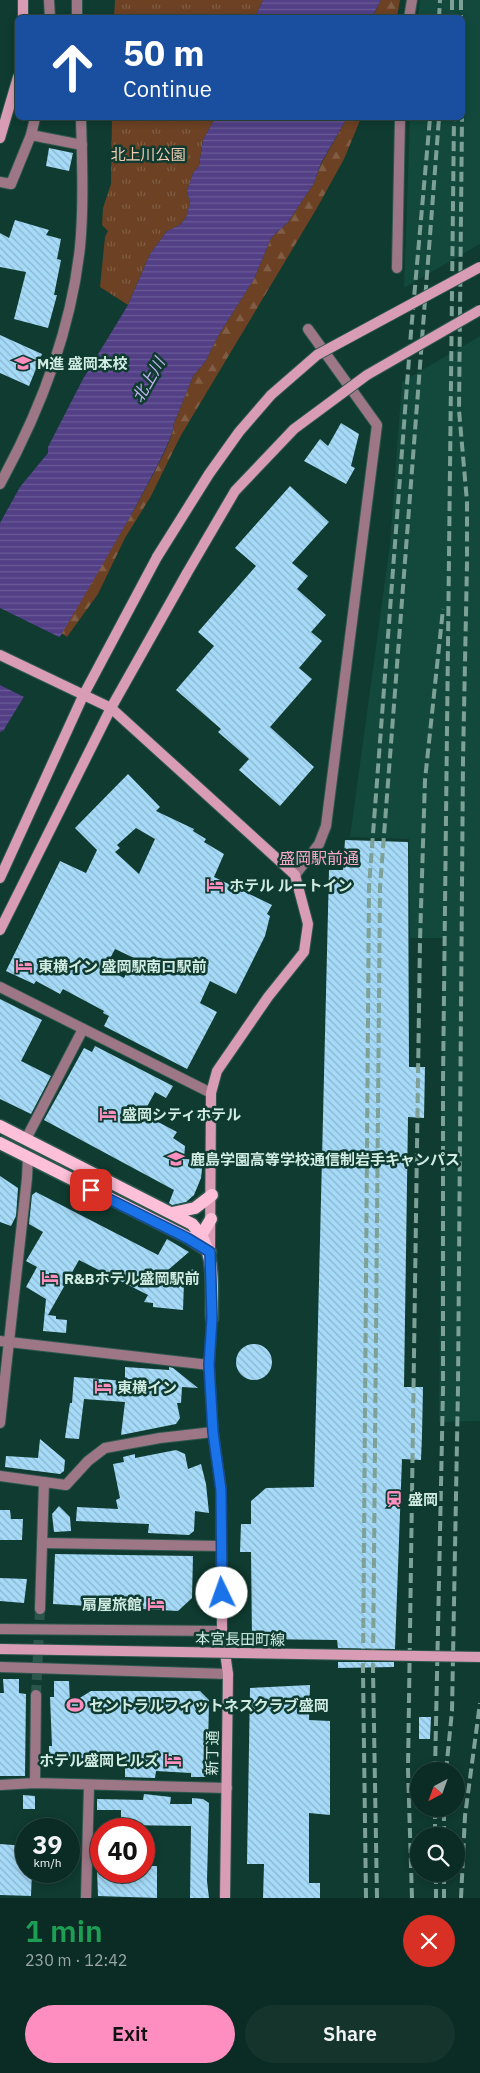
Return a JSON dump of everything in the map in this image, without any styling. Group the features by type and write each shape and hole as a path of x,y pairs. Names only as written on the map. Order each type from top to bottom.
{"main road":[{"path":"0,1126 192,1224 202,1234 210,1252 212,1318"},
{"path":"0,1143 187,1238 210,1252"},
{"path":"172,1213 195,1208 212,1196"},
{"path":"187,1238 202,1234 211,1219"}],"street":[{"path":"23,15 24,0"},
{"path":"48,0 50,15"},
{"path":"77,0 77,15"},
{"path":"410,15 412,0"},
{"path":"0,138 15,87"},
{"path":"0,182 10,184 31,135 35,120"},
{"path":"0,484 21,446 43,394 58,350 68,310 80,248 82,145 80,120"},
{"path":"397,268 400,120"},
{"path":"31,135 82,145"},
{"path":"0,878 83,696 157,556 209,474 239,432 271,395 317,355 480,267"},
{"path":"0,930 111,708 235,491 294,429 367,374 480,310"},
{"path":"295,875 319,844 326,826 377,425 308,329"},
{"path":"0,656 111,708 295,875 308,924 304,952 268,997 217,1071 211,1093 212,1196 210,1252"},
{"path":"0,987 211,1093"},
{"path":"26,1139 83,1029"},
{"path":"0,1423 4,1341 27,1178 28,1157"},
{"name":"新丁通","path":"212,1318 209,1365 213,1432 221,1490 222,1631 228,1674 225,1898"},
{"path":"4,1341 209,1365"},
{"path":"0,1476 66,1485 88,1461 105,1448 160,1438 213,1432"},
{"path":"40,1609 44,1482"},
{"path":"42,1543 220,1546"},
{"path":"0,1628 222,1631"},
{"name":"本宮長田町線","path":"0,1649 480,1657"},
{"path":"0,1667 228,1674"},
{"path":"35,1783 36,1695"},
{"path":"0,1785 35,1783 89,1786 227,1788"},
{"path":"86,1898 89,1786"}],"shaded area":[{"path":"420,0 480,0 480,244 404,288 410,120 465,120 465,15 418,15"},
{"path":"480,336 480,1421 439,1422 443,938 410,938 409,839 350,837 390,544 402,382"}],"green space":[{"path":"115,0 263,0 256,15 114,15"},
{"path":"381,0 400,0 397,15 374,15"},
{"name":"北上川公園","path":"112,120 214,120 203,140 199,166 193,173 187,191 190,203 186,218 180,225 167,231 150,254 128,305 100,287 105,237 108,231 102,225 103,208 111,184"},
{"path":"346,120 360,120 344,159 317,208 180,437 151,496 125,538 98,594 67,637 61,633 144,492 170,439 173,426 193,376 205,362 218,336 254,279 271,238 288,222 314,183 321,164"}],"water":[{"path":"263,0 381,0 373,15 256,15"},
{"name":"北上川","path":"214,120 346,120 321,163 314,183 288,222 271,238 254,279 218,336 205,362 193,376 173,426 168,444 127,522 4,730 0,732 0,523 20,487 48,453 48,447 83,379 128,305 150,254 167,231 180,225 186,218 190,203 187,191 193,173 199,166 203,140"}],"pier":[{"path":"0,608 61,638 26,698 0,685"}],"building":[{"path":"49,148 73,153 69,171 46,166"},
{"path":"15,220 49,230 46,235 61,239 57,259 61,260 54,295 57,295 48,328 14,319 26,272 0,267 0,233 9,238"},
{"path":"0,335 42,354 29,386 0,373"},
{"path":"341,423 359,434 351,466 355,468 346,484 304,461 320,439 328,446"},
{"path":"290,486 329,522 292,563 308,576 297,589 326,615 311,632 322,641 299,668 312,679 270,727 314,767 280,806 239,770 249,759 218,732 221,729 176,690 214,646 198,632 256,566 235,548"},
{"path":"128,774 160,807 156,811 194,829 193,831 206,839 204,842 224,854 214,877 272,905 267,914 270,916 265,936 236,994 210,981 200,1003 217,1012 187,1069 104,1026 109,1016 103,1013 104,1011 63,989 60,994 36,981 34,984 6,971 60,861 86,873 97,850 75,828","holes":["136,828 155,839 139,874 115,852 120,848 117,845","115,949 134,958 124,978 105,968"]},
{"path":"345,840 408,842 409,1067 425,1067 424,1118 408,1117 404,1387 423,1387 421,1460 402,1459 395,1649 338,1648 337,1640 252,1639 251,1552 240,1552 241,1524 251,1524 251,1501 266,1488 314,1487 329,870 343,870"},
{"path":"0,999 42,1020 21,1061 51,1076 31,1114 0,1099"},
{"path":"95,1046 173,1086 166,1098 155,1092 143,1114 177,1132 173,1138 185,1146 184,1159 203,1160 201,1178 194,1195 186,1202 172,1205 169,1203 174,1190 44,1120 84,1048 92,1052"},
{"path":"0,1176 18,1188 16,1216 11,1226 0,1222"},
{"path":"36,1192 158,1255 167,1239 189,1252 161,1276 195,1269 198,1284 184,1282 183,1310 153,1307 153,1303 144,1302 148,1295 79,1260 48,1315 56,1316 56,1319 67,1320 66,1333 43,1331 46,1299 26,1287 37,1267 26,1261 43,1232 29,1224 32,1195"},
{"path":"254,1344 261,1345 267,1349 271,1355 271,1369 267,1375 261,1379 254,1380 247,1379 241,1375 237,1369 236,1362 237,1355 241,1349 247,1345"},
{"path":"125,1367 169,1370 169,1367 173,1368 198,1388 182,1387 181,1403 177,1403 180,1418 176,1424 121,1435 125,1402 84,1399 79,1439 65,1438 70,1403 72,1403 74,1377 125,1381"},
{"path":"40,1439 65,1460 64,1471 60,1474 5,1467 6,1456 38,1458"},
{"path":"176,1450 185,1454 188,1469 201,1464 206,1484 209,1513 195,1511 194,1531 189,1535 148,1533 149,1524 76,1521 77,1507 118,1509 116,1500 120,1498 113,1464 124,1462 123,1457 135,1454 135,1458"},
{"path":"59,1506 70,1517 71,1531 54,1532 52,1514"},
{"path":"0,1510 10,1510 11,1519 23,1519 22,1540 0,1540"},
{"path":"55,1554 193,1556 192,1598 178,1611 53,1604"},
{"path":"0,1578 27,1579 24,1603 0,1601"},
{"path":"338,1662 394,1662 394,1667 338,1668"},
{"path":"3,1679 19,1679 19,1693 26,1694 25,1776 0,1776 0,1693 4,1693"},
{"path":"54,1681 69,1681 70,1704 91,1691 200,1691 209,1700 208,1749 210,1749 210,1763 206,1763 207,1777 191,1777 191,1773 156,1771 155,1778 125,1777 125,1758 96,1757 95,1764 84,1764 84,1759 49,1758 49,1746 52,1746 50,1697 54,1697"},
{"path":"310,1685 309,1720 330,1721 330,1815 309,1813 309,1883 320,1883 320,1898 263,1898 264,1864 247,1864 250,1688"},
{"path":"419,1717 431,1717 430,1739 419,1739"},
{"path":"144,1794 171,1797 170,1804 192,1804 192,1798 203,1799 209,1803 207,1881 209,1898 190,1898 191,1826 155,1825 155,1818 121,1818 121,1810 97,1810 97,1799 143,1800"},
{"path":"23,1795 35,1796 35,1809 23,1809"},
{"path":"0,1844 15,1845 15,1883 32,1883 31,1896 0,1895"},
{"path":"155,1866 157,1866 157,1898 98,1896 97,1883 155,1883"}],"tunnel":[{"path":"36,1695 40,1609"}],"railway":[{"path":"439,15 440,0"},
{"path":"452,0 452,15"},
{"path":"461,0 461,15"},
{"path":"366,1898 363,1671 369,887 411,332 430,120"},
{"path":"377,1898 373,1670 380,887 439,120"},
{"path":"435,1762 443,1390 443,1082 454,120"},
{"path":"447,1762 452,1711 458,1388 463,760 467,564 467,502 459,410 462,120"},
{"path":"412,1898 408,1770 420,940 425,780 443,609"},
{"path":"461,1898 465,1816 480,1703"},
{"path":"435,1818 435,1827"},
{"path":"444,1818 444,1827"},
{"path":"436,1882 436,1898"},
{"path":"444,1882 444,1898"}],"place":[{"name":"M進 盛岡本校","path":"23,363"},
{"name":"ホテル ルートイン","path":"215,885"},
{"name":"東横イン 盛岡駅南口駅前","path":"24,966"},
{"name":"盛岡シティホテル","path":"108,1114"},
{"name":"鹿島学園高等学校通信制岩手キャンパス","path":"176,1159"},
{"name":"R&Bホテル盛岡駅前","path":"50,1278"},
{"name":"東横イン","path":"103,1387"},
{"name":"盛岡","path":"394,1499"},
{"name":"扇屋旅館","path":"156,1604"},
{"name":"セントラルフィットネスクラブ盛岡","path":"75,1705"},
{"name":"ホテル盛岡ヒルズ","path":"173,1760"}],"district":[{"name":"盛岡駅前通","path":"319,858"}],"route":[{"path":"91,1190 187,1238 210,1252 212,1318 209,1365 213,1432 221,1490 220,1546 222,1593"}]}
